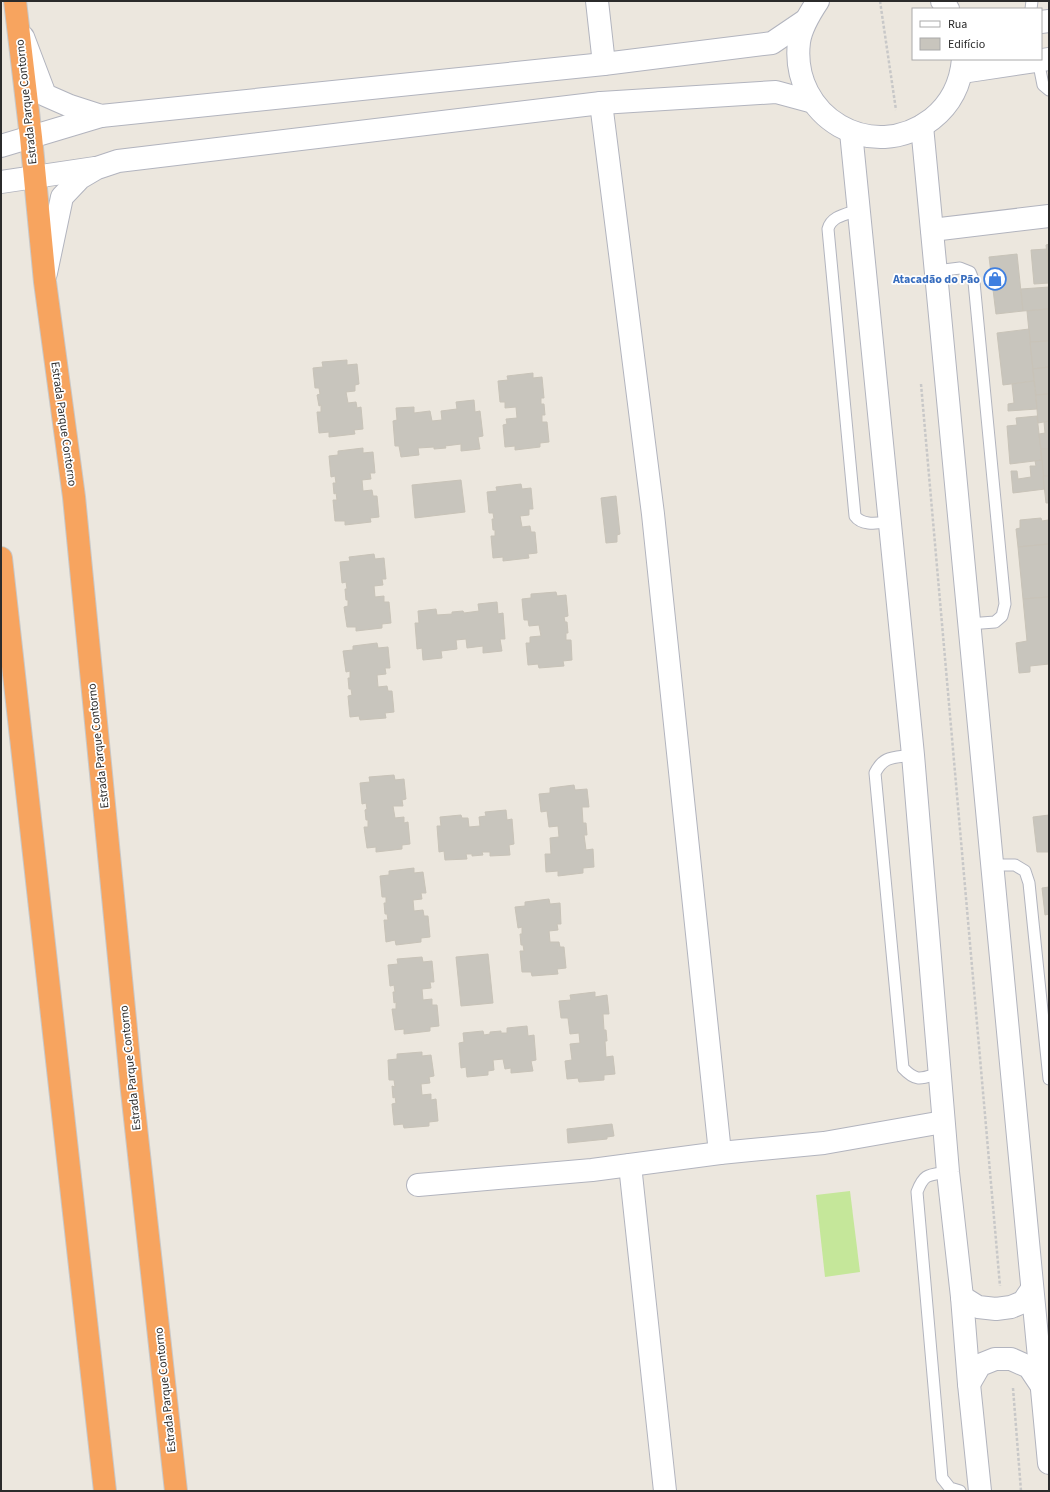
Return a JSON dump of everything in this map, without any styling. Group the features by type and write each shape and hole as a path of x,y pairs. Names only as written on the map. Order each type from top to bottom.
{"highway":[{"name":"Estrada Parque Contorno","path":"15,1 31,137 44,282 74,497 133,1099 175,1483"},
{"path":"1,558 109,1487"},
{"path":"159,1491 168,1484 175,1483"}],"main road":[{"path":"597,1 604,64"},
{"path":"818,1 806,20 799,41 798,62 803,83 813,102 830,120 851,132 875,138 899,135 922,126 940,112 954,94 962,65 1044,60"},
{"path":"1,146 101,116 604,64 772,43 806,20"},
{"path":"18,25 45,95 70,106 101,116"},
{"path":"1,182 96,168 118,161 601,103 776,92 813,102"},
{"path":"601,103 653,514 720,1154"},
{"path":"922,126 968,624 1049,1463"},
{"path":"851,132 913,755 943,1122 962,1297 968,1384 970,1491"},
{"path":"44,282 62,197 80,178 96,168"},
{"path":"932,230 1049,216"},
{"path":"418,1185 630,1165 824,1143 943,1122"},
{"path":"630,1165 665,1491"},
{"path":"962,1297 978,1307 1002,1308 1010,1307 1022,1302 1032,1289"},
{"path":"968,1384 980,1365 995,1359 1011,1359 1029,1367 1041,1385"}],"lane":[{"path":"1044,60 1043,85 1049,90"},
{"path":"858,210 833,219 829,223 828,229 855,516 858,520 864,523 889,522"},
{"path":"936,271 960,268 970,272 974,282 1005,604 1002,616 995,622 968,624"},
{"path":"913,755 890,759 880,763 874,773 903,1068 911,1077 921,1079 940,1073"},
{"path":"992,865 1015,865 1024,871 1029,883 1049,1079"},
{"path":"948,1172 931,1174 921,1180 917,1192 942,1478 950,1488 970,1491"}],"path":[{"path":"880,1 899,135"},
{"path":"921,381 1002,1308"},
{"path":"1011,1359 1021,1491"}],"green space":[{"path":"850,1191 860,1272 825,1277 816,1195"}],"building":[{"path":"1049,244 1049,276 1046,245"},
{"path":"1047,249 1049,283 1034,284 1031,250"},
{"path":"1017,254 1023,311 996,314 989,257"},
{"path":"1049,287 1049,309 1023,311 1021,289"},
{"path":"1048,309 1049,341 1030,342 1027,311"},
{"path":"1029,329 1034,381 1003,385 997,333"},
{"path":"1049,341 1049,367 1033,369 1030,342"},
{"path":"347,360 347,365 357,364 359,384 355,385 355,391 346,392 348,403 356,402 357,408 361,407 363,429 354,430 355,434 329,437 329,432 319,433 317,412 321,412 321,405 319,406 317,395 320,394 319,388 315,388 313,368 323,367 322,362"},
{"path":"1049,367 1049,394 1036,395 1033,369"},
{"path":"533,373 533,378 542,377 544,398 541,398 541,404 544,404 545,415 542,415 542,422 547,422 549,442 540,443 540,447 515,450 515,446 505,447 503,425 507,424 506,419 517,418 516,407 505,408 505,402 500,402 498,381 508,380 507,376"},
{"path":"1034,381 1037,409 1008,411 1008,404 1014,403 1012,384"},
{"path":"1049,394 1049,421 1038,423 1036,395"},
{"path":"474,400 475,412 480,411 483,436 478,437 480,449 461,451 461,444 445,446 446,448 418,448 419,455 401,457 399,446 395,446 393,421 397,420 396,408 414,407 414,413 430,411 432,421 442,420 441,411 457,409 456,402"},
{"path":"1037,416 1042,460 1010,464 1007,426 1017,425 1016,418"},
{"path":"1049,421 1049,449 1041,449 1039,434 1045,433 1044,422"},
{"path":"363,448 363,453 373,452 375,473 370,473 371,479 362,480 363,491 372,490 373,496 377,496 379,517 370,518 371,522 345,525 345,521 335,521 333,500 337,500 336,493 334,494 333,483 336,483 335,476 331,477 329,456 338,455 338,451"},
{"path":"1041,449 1049,449 1049,476 1043,476"},
{"path":"1042,460 1045,489 1013,493 1011,471 1017,471 1018,479 1031,477 1030,466 1036,466 1035,461"},
{"path":"1043,476 1049,476 1049,503 1046,503"},
{"path":"461,480 465,512 415,518 412,485"},
{"path":"521,484 522,489 531,488 533,509 529,509 529,515 520,516 522,527 530,526 531,532 535,532 537,553 528,554 529,558 503,561 503,557 493,558 491,536 495,536 492,519 494,519 493,513 489,513 487,492 497,491 496,487"},
{"path":"616,496 620,534 617,535 617,542 606,543 601,498"},
{"path":"1041,518 1042,521 1048,520 1049,544 1018,547 1016,529 1020,528 1020,520"},
{"path":"1049,544 1049,597 1023,599 1018,547"},
{"path":"374,554 375,559 384,558 386,579 382,579 383,585 374,586 375,597 384,596 384,602 389,602 391,623 382,624 382,628 356,631 356,627 347,627 344,607 348,606 345,589 347,589 346,582 342,583 340,562 350,561 349,557"},
{"path":"556,592 557,596 566,595 568,616 564,617 565,622 567,622 568,633 566,633 566,640 571,640 572,660 563,661 564,666 539,668 538,664 528,665 526,643 530,643 530,637 541,636 539,625 529,626 528,620 524,620 522,599 531,598 531,594"},
{"path":"1049,597 1049,664 1030,666 1030,672 1019,673 1016,643 1027,641 1023,599"},
{"path":"497,602 498,614 503,613 505,639 500,639 502,651 483,653 483,646 467,648 466,639 456,640 457,649 441,651 442,658 423,660 422,648 417,649 415,623 419,623 418,611 436,609 437,615 452,614 452,612 463,611 464,613 479,611 478,604"},
{"path":"377,643 378,648 388,647 390,668 385,668 386,674 377,675 378,687 387,686 388,691 392,691 394,712 385,713 386,718 360,720 359,716 350,717 348,696 352,695 351,689 349,689 348,678 350,678 350,671 346,672 343,651 353,650 353,646"},
{"path":"394,775 395,780 404,779 406,799 402,800 403,806 393,806 395,818 404,817 404,823 408,822 410,844 402,845 402,849 376,852 376,847 367,848 364,827 368,827 368,820 366,820 365,810 367,809 366,803 362,804 360,783 370,782 369,777"},
{"path":"574,785 575,790 587,789 589,807 582,807 583,823 586,823 587,835 584,835 586,850 593,849 594,867 583,868 583,873 558,876 558,871 546,872 545,854 551,854 550,838 559,837 558,826 549,827 547,811 541,812 539,794 550,793 550,788"},
{"path":"506,810 507,820 512,819 514,844 509,845 510,855 490,856 490,852 482,852 483,855 472,856 472,854 466,854 467,859 445,860 444,851 439,852 437,826 441,826 440,817 461,815 462,818 468,818 469,827 480,826 479,817 486,816 485,812"},
{"path":"1049,815 1049,852 1037,852 1033,817"},
{"path":"414,868 414,873 423,872 426,893 421,893 422,899 413,900 414,911 423,910 424,916 428,916 430,937 421,938 421,942 396,945 395,940 386,942 384,920 388,920 387,914 385,914 384,903 386,903 386,897 382,897 380,876 389,875 389,871"},
{"path":"1049,887 1049,914 1045,915 1042,888"},
{"path":"549,899 550,904 560,903 561,924 557,924 558,930 549,931 550,942 559,942 560,947 564,947 566,968 557,969 558,974 532,976 531,972 522,972 520,951 524,951 523,945 521,945 520,934 522,934 522,927 518,928 515,907 525,906 525,902"},
{"path":"488,954 493,1003 461,1006 456,957"},
{"path":"422,957 423,962 432,961 434,982 430,982 431,988 422,989 423,1000 432,999 432,1005 437,1005 439,1026 430,1027 430,1031 404,1034 404,1029 395,1030 392,1009 396,1009 396,1002 394,1003 393,992 395,992 394,985 390,986 388,965 398,964 397,959"},
{"path":"595,992 595,997 607,995 609,1014 603,1014 604,1030 606,1030 607,1041 605,1041 606,1057 613,1056 615,1074 604,1075 604,1080 579,1082 578,1078 567,1079 565,1061 572,1060 570,1044 580,1043 579,1033 570,1034 568,1018 561,1018 559,1001 571,1000 570,995"},
{"path":"527,1026 528,1036 534,1035 536,1060 531,1061 533,1071 511,1073 511,1068 505,1069 503,1059 493,1060 494,1070 488,1071 488,1075 467,1077 466,1067 461,1068 459,1043 464,1042 463,1033 483,1031 484,1035 490,1034 490,1032 501,1031 501,1033 507,1033 507,1028"},
{"path":"422,1052 422,1056 431,1055 434,1076 429,1077 430,1083 421,1084 422,1095 431,1094 431,1100 436,1099 438,1121 429,1122 429,1126 404,1128 403,1124 394,1125 392,1104 396,1103 395,1097 393,1098 392,1086 395,1087 394,1080 389,1080 388,1060 397,1059 397,1054"},
{"path":"612,1124 614,1136 607,1137 607,1139 568,1143 567,1129"}],"place":[{"name":"Atacadão do Pão","path":"995,279"}]}
